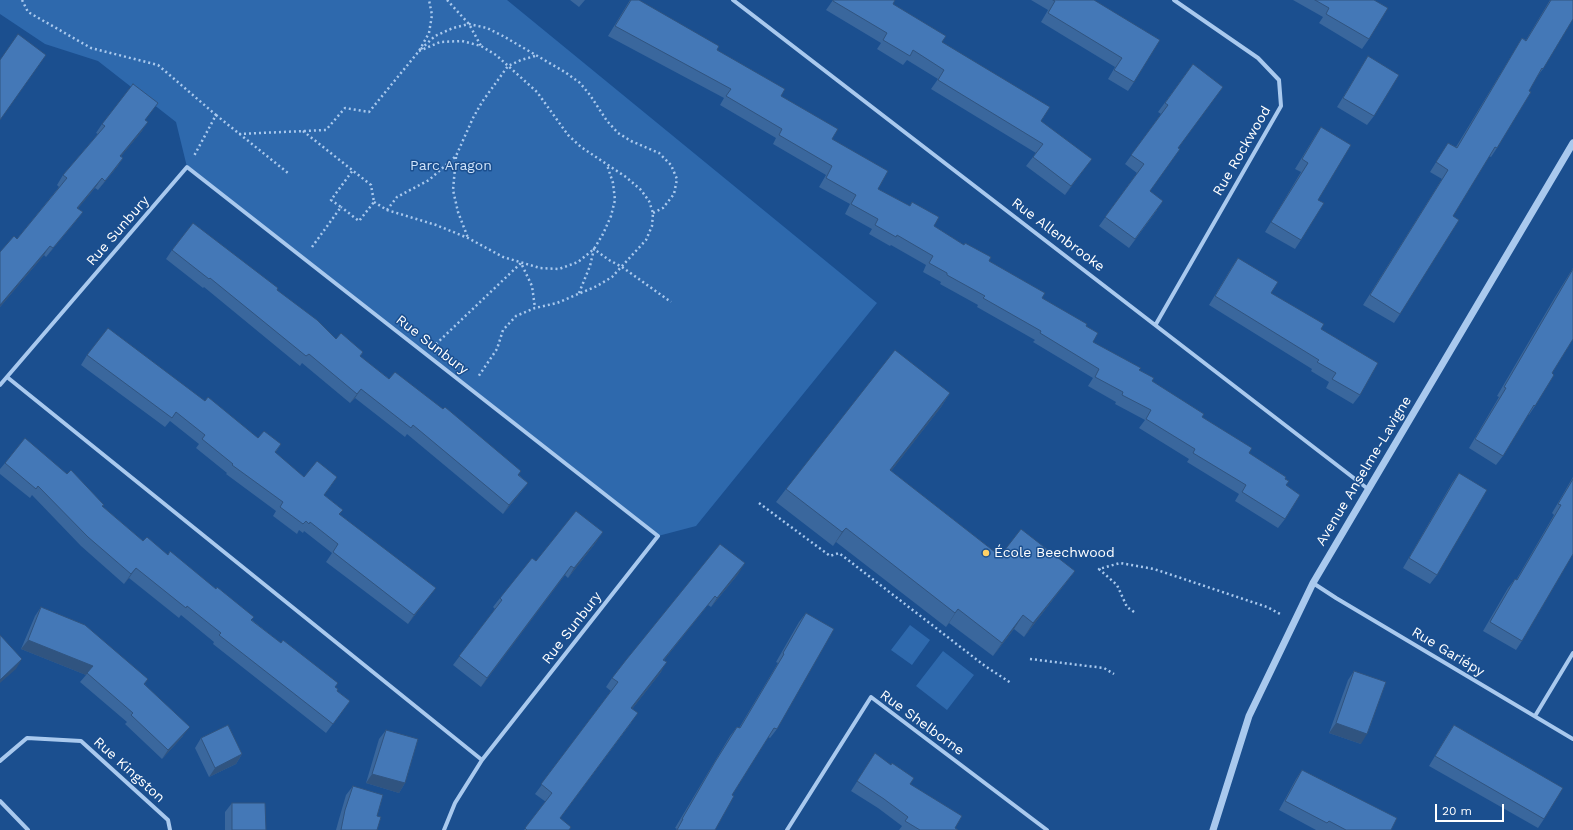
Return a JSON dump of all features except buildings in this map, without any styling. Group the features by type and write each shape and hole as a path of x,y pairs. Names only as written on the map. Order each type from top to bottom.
{"street":[{"name":"Rue Allenbrooke","path":"733,0 1156,324 1368,489"},
{"name":"Rue Rockwood","path":"1156,324 1281,106 1279,80 1258,58 1174,0"},
{"name":"Avenue Anselme-Lavigne","path":"1213,830 1250,716 1313,583 1573,143"},
{"name":"Rue Sunbury","path":"0,385 187,167 658,536 482,760 455,803 444,830"},
{"path":"8,377 482,760"},
{"name":"Rue Gariépy","path":"1313,583 1573,739"},
{"path":"1535,716 1573,653"},
{"name":"Rue Shelborne","path":"787,830 871,697 1047,830"},
{"name":"Rue Kingston","path":"0,761 27,738 81,741 168,820 170,830"},
{"path":"0,801 28,830"}],"path":[{"path":"22,0 28,12 91,48 158,66 288,173"},
{"path":"419,51 429,33 432,15 430,0"},
{"path":"447,0 469,24 481,46"},
{"path":"239,134 326,130 345,108 368,112 419,51 435,36 453,28 469,24 487,28 565,72 580,83 618,133 631,141 659,153 671,165 676,179 674,194 663,208 653,213"},
{"path":"419,51 440,42 462,41 481,46 496,55 536,92 568,135 581,147 626,177 640,190 649,201 653,213 652,226 646,240 612,277 579,294 556,303 535,308 516,316 503,330 497,349 484,370 468,388"},
{"path":"468,238 458,212 453,190 456,156 476,112 508,66 520,60 535,56"},
{"path":"187,167 216,115"},
{"path":"302,131 353,170 371,185 374,202 359,221 331,200 353,170"},
{"path":"387,210 397,197 428,180 456,156"},
{"path":"579,294 590,266 594,249 611,216 615,200 613,183 607,164"},
{"path":"374,202 387,210 436,225 468,238 488,250 521,263 540,268 559,269 578,262 594,249"},
{"path":"303,258 341,207"},
{"path":"594,249 671,302"},
{"path":"521,263 532,286 535,308"},
{"path":"425,354 521,263"},
{"path":"759,503 830,556 839,552 985,666 1011,683"},
{"path":"1134,612 1127,607 1117,585 1100,569 1120,563 1154,569 1267,607 1295,622"},
{"path":"1030,659 1104,668 1114,674"}],"green space":[{"name":"Parc Aragon","path":"0,0 507,0 877,303 696,526 658,536 187,167 176,122 98,61 45,44 0,14"},
{"path":"910,625 930,640 912,665 891,650"},
{"path":"943,651 974,675 947,710 916,686"}],"place":[{"name":"École Beechwood","path":"986,553"}]}
